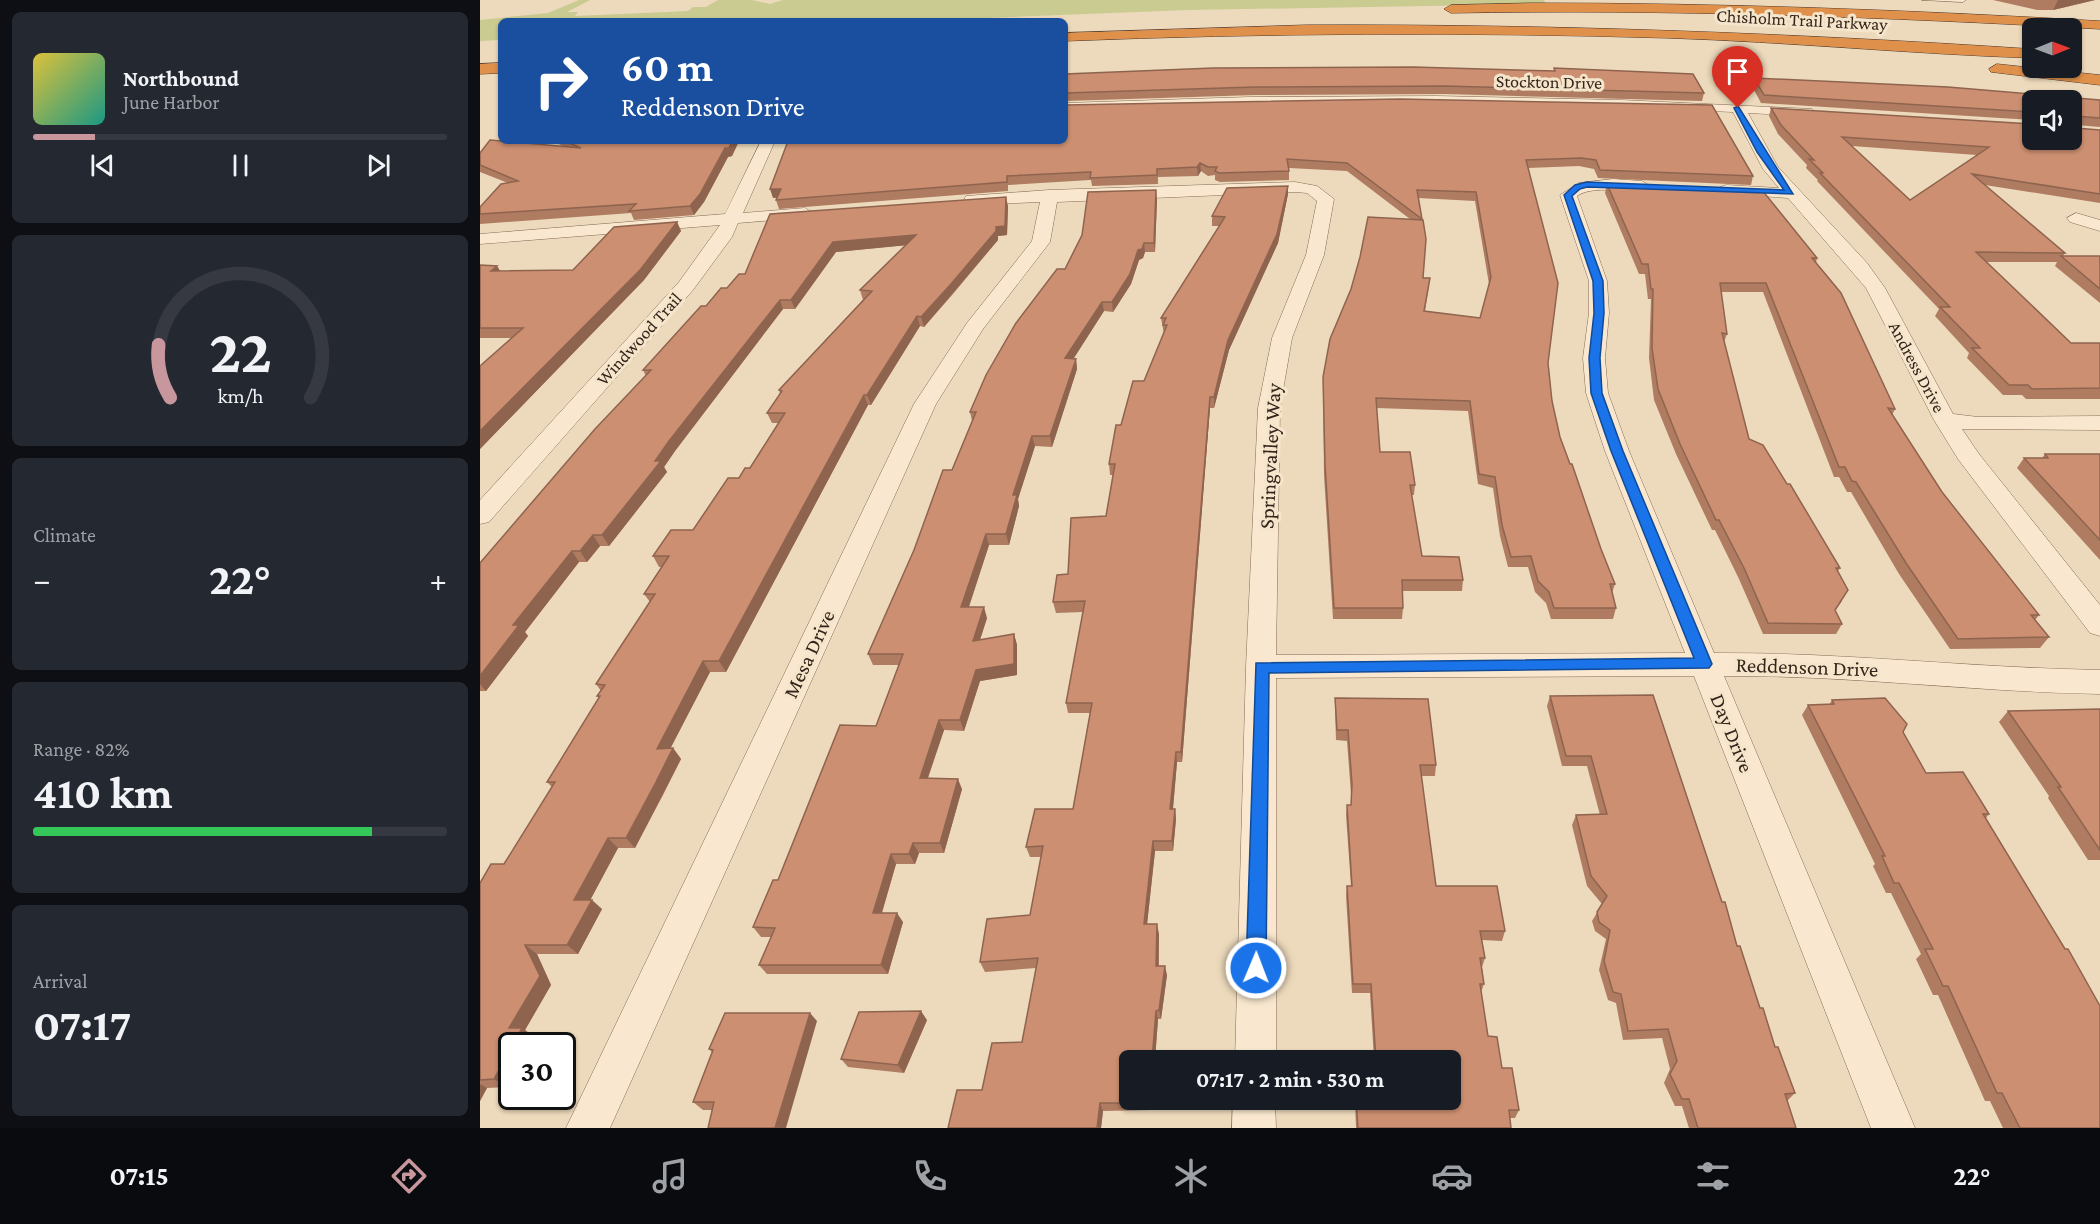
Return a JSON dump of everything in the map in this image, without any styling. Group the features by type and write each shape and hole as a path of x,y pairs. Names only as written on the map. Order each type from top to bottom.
{"highway":[{"path":"1438,9 1580,6 1731,8 2100,25"},
{"name":"Chisholm Trail Parkway","path":"1269,16 1552,16 1861,27"},
{"name":"Chisholm Trail Parkway","path":"1068,37 1274,30 1460,30 1722,36 2022,53"},
{"path":"1460,30 1770,48 1933,63"},
{"path":"1978,67 2100,80"},
{"path":"480,69 498,68"}],"street":[{"name":"Stockton Drive","path":"1068,107 1373,99 1623,103 1821,113"},
{"name":"Andress Drive","path":"1738,108 1760,152 1790,193 1860,267 1875,288 1945,420 1970,459 2100,625"},
{"name":"Windwood Trail","path":"480,516 686,286 723,237 767,144"},
{"name":"Day Drive","path":"1655,187 1587,185 1577,187 1568,195 1598,281 1599,313 1594,358 1597,393 1617,451 1893,1128"},
{"name":"Springvalley Way","path":"1049,195 1283,187 1311,189 1326,199 1315,255 1282,338 1269,408 1261,667"},
{"path":"1712,189 1790,193"},
{"path":"957,201 1049,195"},
{"name":"Mesa Drive","path":"588,1128 924,404 974,327 1041,242 1046,226 1049,195"},
{"path":"480,239 826,211"},
{"path":"2076,218 2100,226"},
{"path":"1945,420 1978,424 2100,423"},
{"name":"Reddenson Drive","path":"1261,667 1834,665 2009,680 2100,682"},
{"path":"1255,1050 1261,667"},
{"path":"1254,1110 1254,1128"}],"lane":[{"path":"1925,0 1963,0"}],"green space":[{"path":"579,0 590,0 567,12 578,12 575,16 688,11 693,7 706,7 718,0 752,0 770,4 783,0 1544,0 1546,4 1188,10 987,18 499,18 548,13"},
{"path":"498,18 498,40 480,41 480,20"}],"building":[{"path":"1413,67 1555,71 1554,68 1693,74 1704,93 1445,86 1255,87 1068,93 1068,74 1213,68"},
{"path":"1754,78 1948,87 2022,93 2022,111 1764,95"},
{"path":"2082,98 2100,100 2100,118 2082,117"},
{"path":"1400,99 1712,105 1753,176 1600,170 1596,160 1581,158 1526,160 1558,283 1548,363 1552,401 1560,437 1615,584 1610,584 1616,608 1554,608 1549,592 1538,581 1531,556 1511,557 1502,525 1495,477 1479,474 1470,401 1376,398 1380,452 1410,452 1415,485 1410,485 1422,556 1459,557 1463,580 1402,580 1403,608 1334,608 1325,465 1323,377 1330,339 1351,289 1368,217 1423,220 1426,239 1423,278 1430,278 1424,311 1480,318 1491,277 1476,192 1417,190 1422,219 1347,163 1287,159 1289,171 1219,173 1215,171 1217,167 1208,167 1200,163 1197,167 1157,169 1157,175 1090,178 1091,172 1089,172 1007,176 1007,182 776,200 781,189 770,189 787,144 1068,144 1068,105"},
{"path":"1771,108 2022,123 2022,150 2082,150 2082,128 2100,130 2100,194 1972,174 2065,253 1976,252 2071,343 2100,343 2100,388 2032,389 2028,385 2009,385 1972,348 1980,348 1940,307 1950,307 1820,173 1823,173 1809,159 1814,160 1781,125","holes":["1842,137 1989,147 1910,200"]},
{"path":"490,140 498,141 498,144 536,144 581,148 572,144 731,144 729,148 725,148 700,194 690,206 629,211 636,204 480,214 480,207 501,184 518,181 480,165 480,153"},
{"path":"1607,184 1762,190 1817,258 1812,258 1841,293 1895,409 1888,408 1942,492 2039,615 2031,615 2049,637 1958,639 1906,563 1856,482 1852,481 1845,467 1839,467 1766,283 1720,283 1727,334 1722,333 1749,439 1763,445 1787,484 1790,484 1840,568 1836,568 1848,590 1835,610 1842,624 1768,623 1744,568 1719,520 1716,520 1680,444 1658,389 1652,348 1653,289 1651,289 1648,264 1642,264"},
{"path":"1288,186 1277,234 1228,340 1214,397 1210,397 1181,752 1176,752 1170,809 1175,809 1172,841 1153,841 1144,924 1157,924 1156,966 1165,966 1159,1010 1156,1011 1153,1050 1119,1050 1119,1103 1100,1103 1097,1128 948,1128 957,1090 982,1090 992,1043 1022,1042 1038,958 980,962 987,919 1030,915 1043,846 1026,847 1035,809 1073,809 1092,703 1066,703 1085,601 1053,602 1057,575 1068,574 1071,518 1106,516 1115,464 1109,464 1116,425 1121,425 1133,381 1144,381 1167,325 1163,325 1166,318 1161,318 1225,217 1212,216 1227,188"},
{"path":"1156,190 1154,243 1144,243 1142,249 1138,250 1130,274 1112,302 1102,302 1065,358 1076,359 1050,436 1032,436 1013,495 1017,495 1006,534 986,534 961,607 984,607 973,641 1014,634 1014,664 976,670 960,720 939,720 920,778 958,779 940,843 913,843 909,854 891,854 873,913 897,913 881,965 759,965 775,928 753,927 773,880 778,880 840,725 876,726 903,654 868,654 914,550 943,470 952,470 976,412 970,412 986,375 1016,323 1057,269 1065,269 1082,235 1088,192"},
{"path":"1006,197 1005,226 996,227 996,231 951,284 921,317 917,316 867,395 864,395 719,661 703,661 657,749 673,748 626,838 608,838 574,900 592,900 567,945 525,945 540,976 509,1028 522,1028 520,1032 498,1032 498,1072 494,1079 480,1080 480,883 491,864 504,864 555,782 547,782 605,685 596,684 655,594 644,594 669,556 653,556 671,530 693,530 728,478 739,478 745,468 750,468 785,413 767,413 782,391 779,390 872,291 860,290 916,235 833,242 791,300 780,300 669,441 655,461 661,461 602,535 593,535 580,551 572,551 513,625 519,625 480,676 480,563 595,429 651,370 643,370 701,306 706,306 721,288 727,288 739,274 745,274 770,214"},
{"path":"677,222 640,270 480,431 480,366 523,328 480,328 480,265 497,266 491,271 573,270 614,227"},
{"path":"2061,256 2100,256 2100,289"},
{"path":"2045,454 2100,454 2100,540 2024,458 2048,458"},
{"path":"1653,695 1722,902 1725,902 1737,946 1740,946 1760,1008 1763,1008 1775,1047 1778,1047 1795,1093 1785,1094 1796,1128 1698,1128 1689,1099 1682,1099 1670,1074 1677,1061 1668,1029 1628,1031 1621,994 1613,992 1604,961 1610,930 1599,922 1597,912 1607,896 1591,876 1576,815 1607,814 1591,756 1566,756 1550,696"},
{"path":"1335,698 1428,699 1436,765 1420,765 1436,886 1497,886 1505,931 1480,931 1485,958 1480,958 1484,984 1480,984 1488,1036 1497,1037 1502,1068 1512,1068 1519,1110 1509,1110 1511,1128 1358,1128 1357,1110 1461,1110 1461,1050 1375,1050 1371,984 1353,984 1347,886 1352,886 1347,805 1351,805 1352,784 1348,730 1337,730"},
{"path":"1885,698 1907,724 1903,732 1926,773 1963,772 1989,814 1983,814 2065,949 2068,949 2100,1006 2100,1128 2020,1128 2002,1093 1997,1093 1948,986 1943,986 1925,949 1933,949 1899,883 1894,883 1882,856 1885,856 1808,705 1834,704 1832,700"},
{"path":"2100,709 2100,850 2058,787 2061,787 2008,711"},
{"path":"921,1011 898,1065 841,1059 859,1012"},
{"path":"725,1013 810,1013 775,1128 708,1128 714,1102 693,1102 713,1050 709,1049"}],"route":[{"path":"1256,968 1261,667 1704,664 1617,451 1597,393 1594,358 1599,313 1598,281 1592,257 1568,195 1577,187 1587,185 1790,193 1760,152 1738,108"}]}
